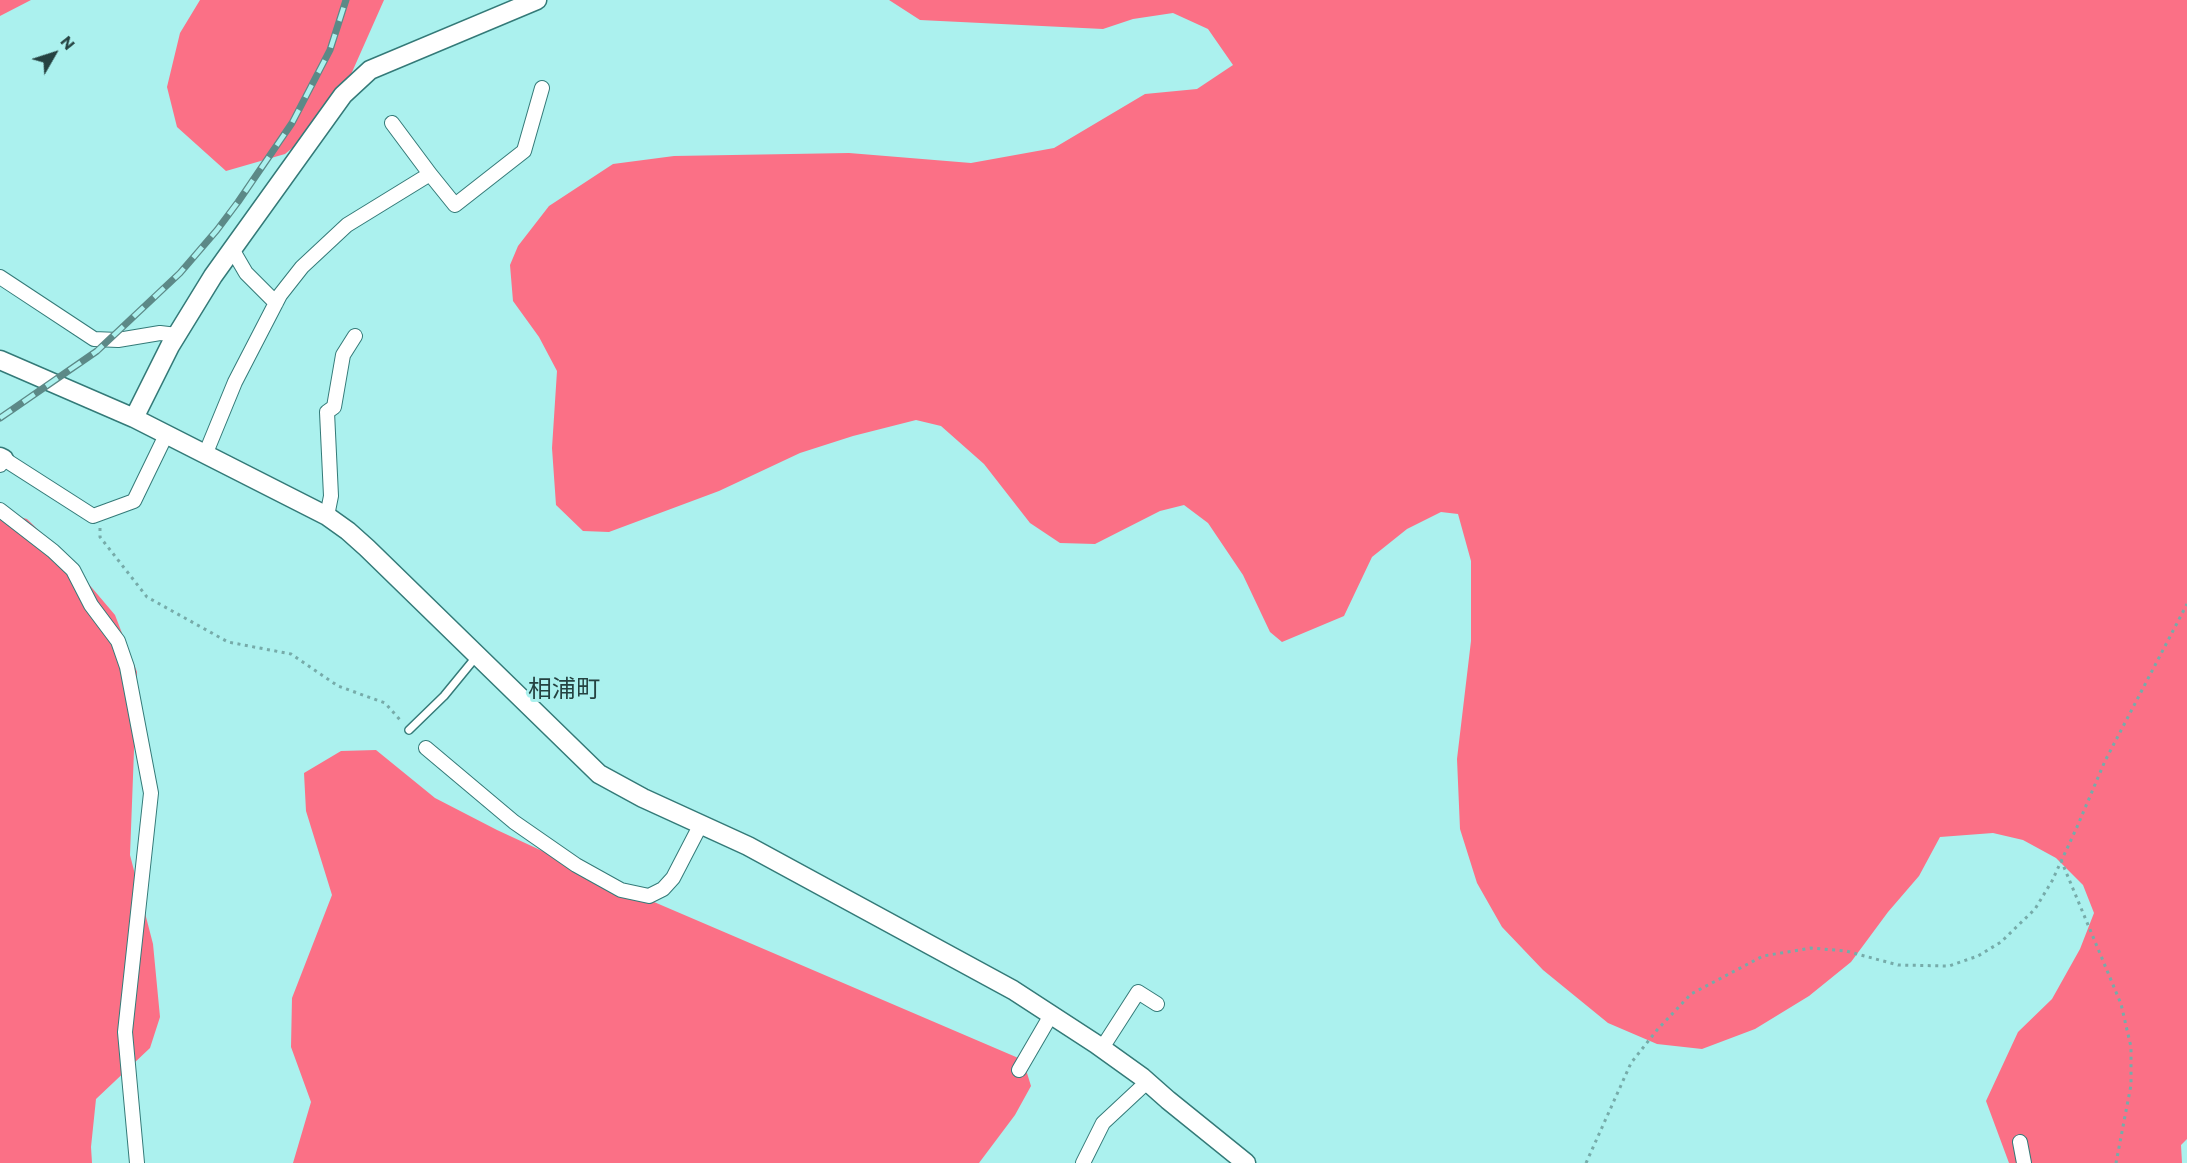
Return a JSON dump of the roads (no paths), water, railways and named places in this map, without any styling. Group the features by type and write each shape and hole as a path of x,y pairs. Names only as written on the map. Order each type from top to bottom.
{"street":[{"path":"134,418 177,335 213,276 343,94 370,70 537,0"},
{"path":"392,123 455,205 524,152 542,88"},
{"path":"205,455 235,382 276,303 302,267 346,225 430,174"},
{"path":"232,249 246,273 276,303"},
{"path":"0,277 94,339 118,340 160,333 177,335"},
{"path":"327,516 331,496 327,412 334,407 343,355 355,336"},
{"path":"0,360 134,418 327,516 348,531 599,774 643,798 748,846 1013,990 1102,1048 1246,1163"},
{"path":"1,460 93,516 134,501 166,435"},
{"path":"0,510 53,551 73,570 91,605 118,641 127,667 151,793 125,1032 137,1163"},
{"path":"426,748 514,822 576,865 621,890 649,896 663,889 673,878 700,824"},
{"path":"1102,1048 1138,992 1157,1004"},
{"path":"1019,1070 1051,1015"},
{"path":"1083,1163 1103,1124 1147,1082"},
{"path":"2020,1143 2024,1163"}],"lane":[{"path":"409,730 444,696 477,655"}],"railway":[{"path":"0,418 97,351 180,273 217,230 292,123 330,50 346,0"}],"district":[{"name":"相浦町","path":"564,689"}]}
